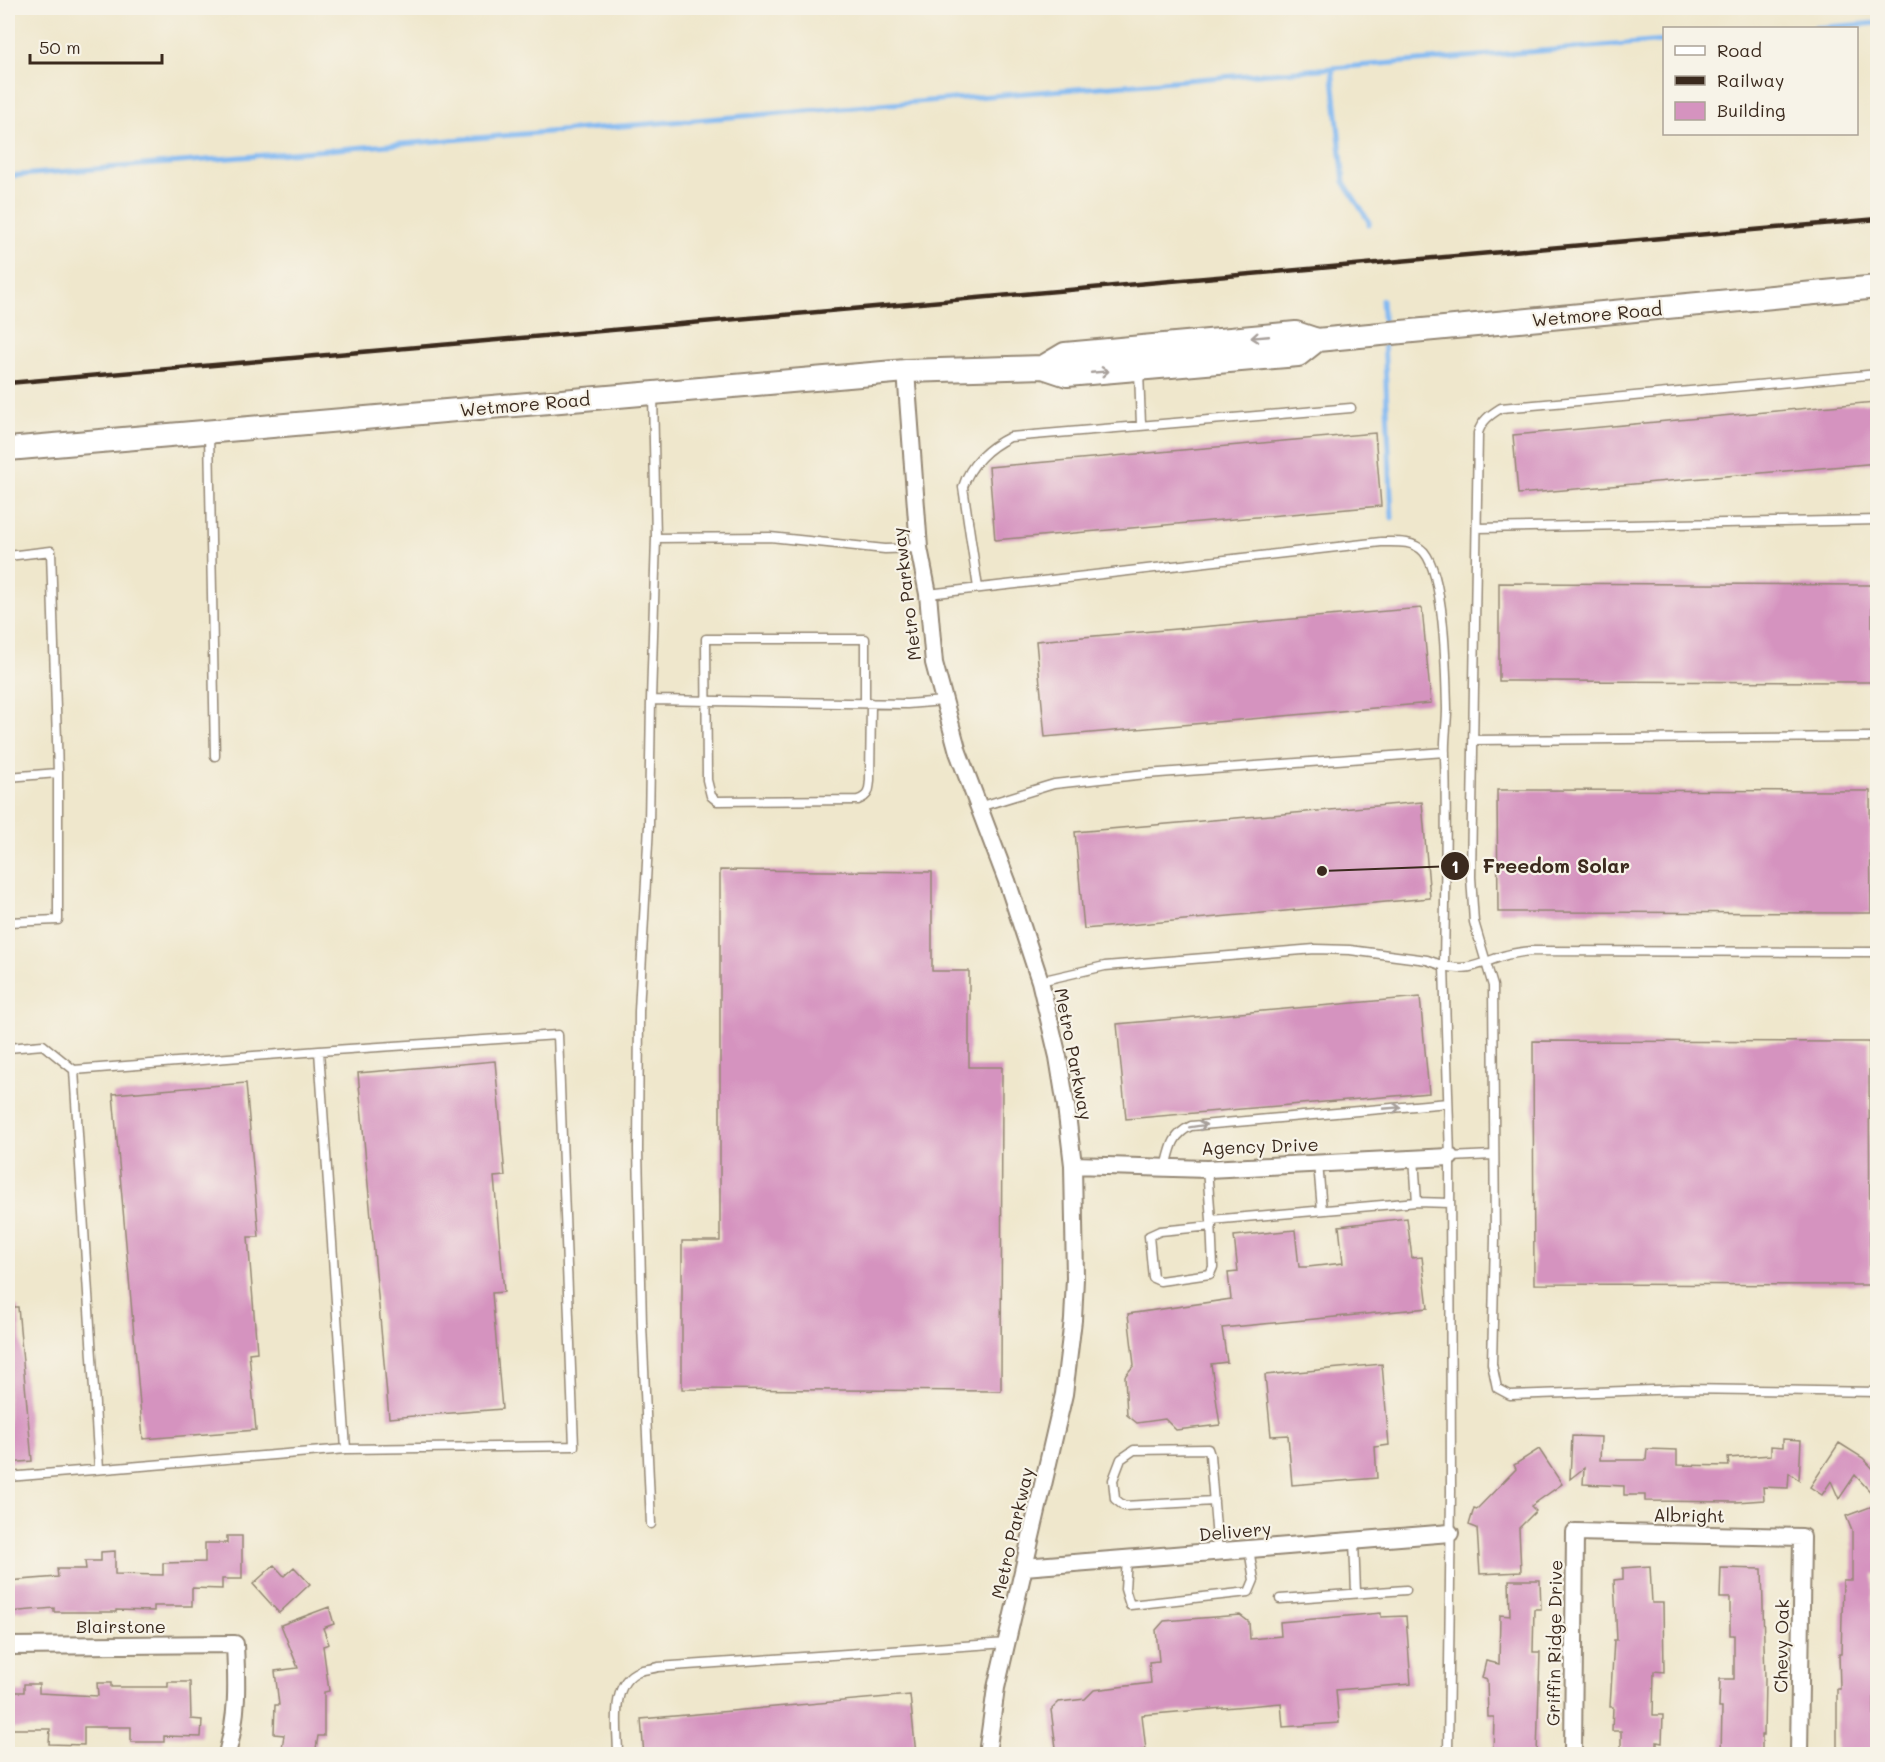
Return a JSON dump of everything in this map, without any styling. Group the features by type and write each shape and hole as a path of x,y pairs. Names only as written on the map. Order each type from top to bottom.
{"main road":[{"name":"Wetmore Road","path":"1043,367 1065,354 1296,333 1317,340 1878,287"},
{"name":"Wetmore Road","path":"8,449 906,371 1043,367 1067,375 1298,355 1317,340"}],"street":[{"name":"Metro Parkway","path":"906,371 919,548 928,594 934,663 958,752 1007,881 1040,981 1060,1066 1073,1165 1075,1278 1064,1394 996,1688 987,1755"},
{"name":"Agency Drive","path":"1073,1165 1207,1169 1450,1157"},
{"name":"Albright","path":"1575,1532 1802,1537"},
{"name":"Griffin Ridge Drive","path":"1573,1755 1575,1532"},
{"name":"Delivery","path":"1024,1567 1450,1533"},
{"name":"Chevy Oak","path":"1799,1755 1802,1537"},
{"name":"Blairstone","path":"8,1646 235,1644 237,1695 235,1721 227,1755"}],"lane":[{"path":"1139,368 1142,425"},
{"path":"1878,374 1501,408 1488,416 1478,433 1471,877 1474,922 1493,986 1495,1238 1492,1364 1497,1388 1510,1395 1682,1389 1878,1392"},
{"path":"651,1524 642,1325 638,1138 639,1011 649,825 656,538 653,393"},
{"path":"978,588 963,487 966,477 983,456 1000,441 1010,437 1351,408"},
{"path":"209,431 215,756"},
{"path":"1477,528 1878,520"},
{"path":"656,538 770,537 885,549 919,548"},
{"path":"928,594 1381,542 1402,542 1417,546 1425,553 1433,569 1437,586 1444,655 1447,710 1444,966 1450,1157 1451,1491 1448,1755"},
{"path":"8,556 51,551 58,773 58,920 8,922"},
{"path":"706,639 865,639 869,792 866,797 858,800 717,801 711,796 707,780 706,701 706,639"},
{"path":"651,700 868,703 943,701"},
{"path":"1473,740 1878,737"},
{"path":"979,807 1054,784 1146,774 1445,752"},
{"path":"8,777 58,773"},
{"path":"1040,981 1105,966 1315,949 1350,950 1427,960 1457,969 1487,963 1502,956 1531,951 1878,952"},
{"path":"8,1048 43,1045 74,1070 558,1035 574,1446 345,1449 8,1477"},
{"path":"319,1051 345,1449"},
{"path":"74,1070 99,1468"},
{"path":"1166,1168 1179,1132 1191,1126 1448,1103"},
{"path":"1450,1157 1493,1155"},
{"path":"1414,1158 1416,1202"},
{"path":"1318,1163 1322,1210"},
{"path":"1207,1169 1211,1223 1213,1268 1210,1274 1160,1281 1153,1278 1149,1236 1160,1231 1211,1223 1322,1210 1416,1202 1450,1203"},
{"path":"1214,1501 1124,1506 1115,1498 1113,1480 1121,1459 1134,1450 1208,1449 1210,1455 1214,1501 1218,1552"},
{"path":"1354,1541 1356,1592"},
{"path":"1127,1559 1125,1589 1130,1605 1249,1592 1254,1580 1249,1550"},
{"path":"1280,1599 1406,1590"},
{"path":"618,1755 620,1692 629,1677 639,1671 658,1667 1007,1643"}],"building":[{"path":"1875,402 1878,463 1518,494 1513,435"},
{"path":"1375,433 1381,506 995,540 989,467"},
{"path":"1499,583 1872,585 1872,682 1499,681"},
{"path":"1422,608 1431,703 1045,737 1036,641"},
{"path":"1497,790 1870,791 1871,913 1498,912"},
{"path":"1422,802 1430,898 1084,929 1075,832"},
{"path":"720,870 932,872 932,971 969,971 969,1067 1002,1067 1001,1391 682,1389 682,1241 720,1241"},
{"path":"1420,997 1429,1093 1126,1119 1117,1024"},
{"path":"1533,1041 1869,1042 1870,1285 1534,1284"},
{"path":"495,1061 505,1176 494,1177 504,1292 492,1293 502,1409 389,1418 358,1073"},
{"path":"246,1083 259,1237 248,1237 257,1352 249,1353 256,1430 143,1439 113,1094"},
{"path":"1407,1218 1412,1258 1422,1257 1428,1308 1222,1328 1227,1362 1211,1364 1220,1425 1176,1430 1165,1419 1137,1423 1127,1415 1125,1376 1134,1365 1128,1314 1231,1299 1228,1273 1238,1272 1234,1236 1295,1230 1299,1267 1308,1267 1343,1263 1339,1226"},
{"path":"8,1307 18,1307 32,1461 8,1463"},
{"path":"1382,1364 1389,1445 1375,1447 1377,1478 1292,1485 1288,1435 1271,1436 1265,1375"},
{"path":"1572,1436 1601,1437 1600,1460 1646,1460 1647,1449 1677,1450 1677,1465 1729,1466 1728,1458 1771,1455 1771,1446 1783,1447 1783,1439 1801,1440 1799,1480 1789,1473 1788,1488 1763,1487 1764,1500 1645,1501 1645,1495 1624,1495 1624,1486 1583,1484 1584,1468 1570,1479"},
{"path":"1839,1443 1863,1458 1878,1474 1878,1500 1855,1475 1839,1499 1831,1481 1822,1495 1810,1487"},
{"path":"1539,1449 1562,1484 1531,1506 1536,1511 1519,1528 1521,1572 1480,1574 1477,1528 1469,1525 1474,1508 1477,1509 1516,1469 1514,1465"},
{"path":"1878,1504 1878,1574 1873,1574 1873,1617 1878,1617 1878,1682 1874,1682 1874,1726 1878,1727 1878,1755 1837,1755 1837,1689 1840,1689 1839,1654 1841,1654 1843,1580 1852,1580 1852,1531 1846,1516"},
{"path":"227,1536 242,1536 242,1579 222,1579 222,1589 192,1588 192,1606 154,1606 154,1611 54,1612 54,1608 8,1612 8,1581 58,1577 57,1569 86,1569 85,1561 101,1561 101,1552 115,1551 115,1574 163,1575 163,1563 205,1562 205,1543 227,1543"},
{"path":"274,1565 284,1576 294,1567 310,1584 279,1613 253,1584"},
{"path":"1650,1566 1652,1603 1663,1603 1664,1672 1654,1671 1653,1715 1663,1715 1662,1743 1657,1742 1657,1755 1621,1755 1621,1731 1612,1731 1613,1707 1610,1707 1614,1640 1617,1640 1614,1580 1623,1579 1623,1568"},
{"path":"1721,1568 1762,1569 1765,1679 1762,1755 1721,1755 1720,1679 1734,1679 1734,1635 1730,1635 1730,1598 1720,1598"},
{"path":"1509,1580 1540,1580 1541,1609 1534,1609 1533,1652 1540,1652 1537,1755 1493,1755 1494,1717 1488,1717 1487,1680 1482,1678 1486,1661 1499,1664 1500,1615 1510,1616"},
{"path":"329,1607 334,1624 323,1628 329,1644 323,1646 329,1691 324,1692 324,1736 318,1736 315,1755 281,1755 284,1735 274,1734 275,1705 279,1705 275,1671 298,1668 281,1625"},
{"path":"1381,1613 1381,1617 1406,1616 1411,1684 1336,1690 1339,1723 1283,1727 1281,1703 1142,1715 1146,1750 1127,1752 1127,1755 1057,1755 1051,1710 1059,1702 1085,1699 1094,1690 1151,1683 1149,1662 1159,1661 1156,1630 1164,1621 1240,1615 1249,1622 1250,1639 1281,1636 1280,1622"},
{"path":"168,1682 190,1682 191,1719 202,1720 201,1737 164,1736 164,1742 131,1742 131,1727 84,1727 84,1745 49,1744 50,1729 9,1729 9,1692 24,1692 24,1684 39,1684 39,1693 98,1696 97,1683 111,1683 111,1687 168,1687"},
{"path":"910,1695 916,1755 644,1755 641,1719"}],"waterway":[{"path":"1827,27 1878,23"},
{"path":"8,176 1663,41"},
{"path":"1332,68 1344,182 1369,225"},
{"path":"1382,300 1384,328"},
{"path":"1384,340 1392,518"}],"railway":[{"path":"8,383 1878,219"}],"place":[{"name":"Freedom Solar","path":"1322,871"}]}
